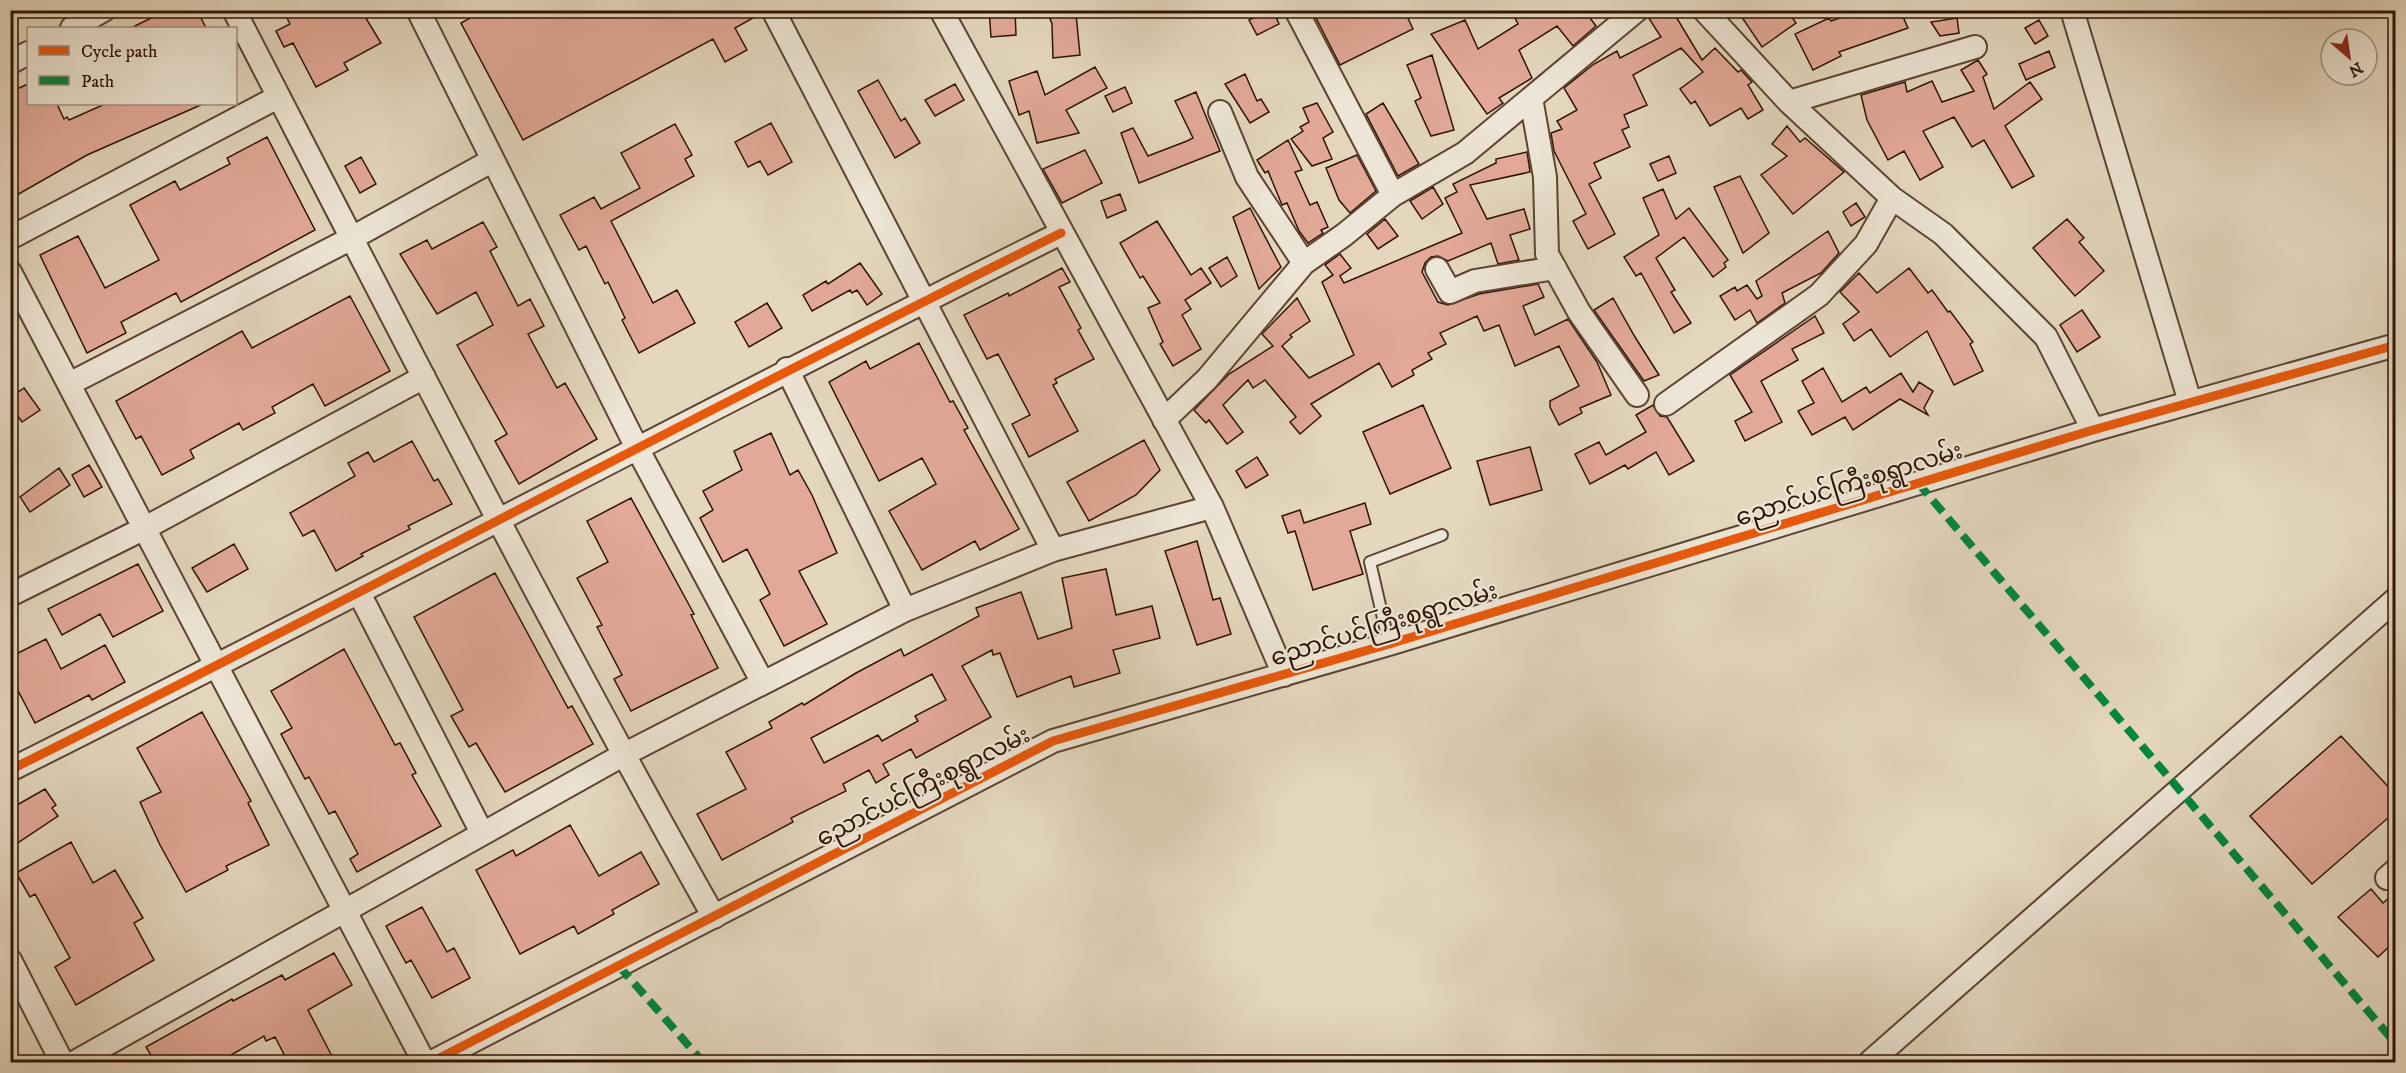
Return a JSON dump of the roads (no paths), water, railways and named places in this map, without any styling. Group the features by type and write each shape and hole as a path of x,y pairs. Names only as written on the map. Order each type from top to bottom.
{"street":[{"path":"74,27 104,10"},
{"path":"234,10 498,521 623,755 714,917"},
{"path":"772,10 1053,550"},
{"path":"941,10 1060,233 1212,507 1284,675"},
{"path":"1296,10 1393,195"},
{"path":"1164,420 1207,379 1304,263 1344,235 1393,195 1465,153 1637,10"},
{"path":"2072,10 2190,402"},
{"path":"1704,11 1789,102 1892,198 1943,234 2046,337 2093,430"},
{"path":"424,13 493,160 637,448 764,683"},
{"path":"1789,102 1975,47"},
{"path":"10,63 27,54"},
{"path":"10,238 278,97"},
{"path":"1532,98 1545,177 1547,254 1579,312 1637,395"},
{"path":"1220,112 1247,177 1304,263"},
{"path":"69,384 352,238 493,160"},
{"path":"1666,404 1819,295 1866,244 1892,198"},
{"path":"10,770 217,667 787,369 1060,233"},
{"path":"1437,269 1450,292 1474,281 1555,268"},
{"path":"10,272 424,1062"},
{"name":"ညောင်ပင်ကြီးစုရွာလမ်း","path":"432,1062 1053,741 1389,644 2093,430 2396,345"},
{"path":"787,369 905,610"},
{"path":"10,595 145,528 424,377"},
{"path":"75,1062 344,909 623,755 905,610 1053,550 1212,507"},
{"path":"359,593 482,833"},
{"path":"1870,1062 2396,599"},
{"path":"10,960 62,1062"}],"lane":[{"path":"1389,644 1370,562 1442,535"}]}
